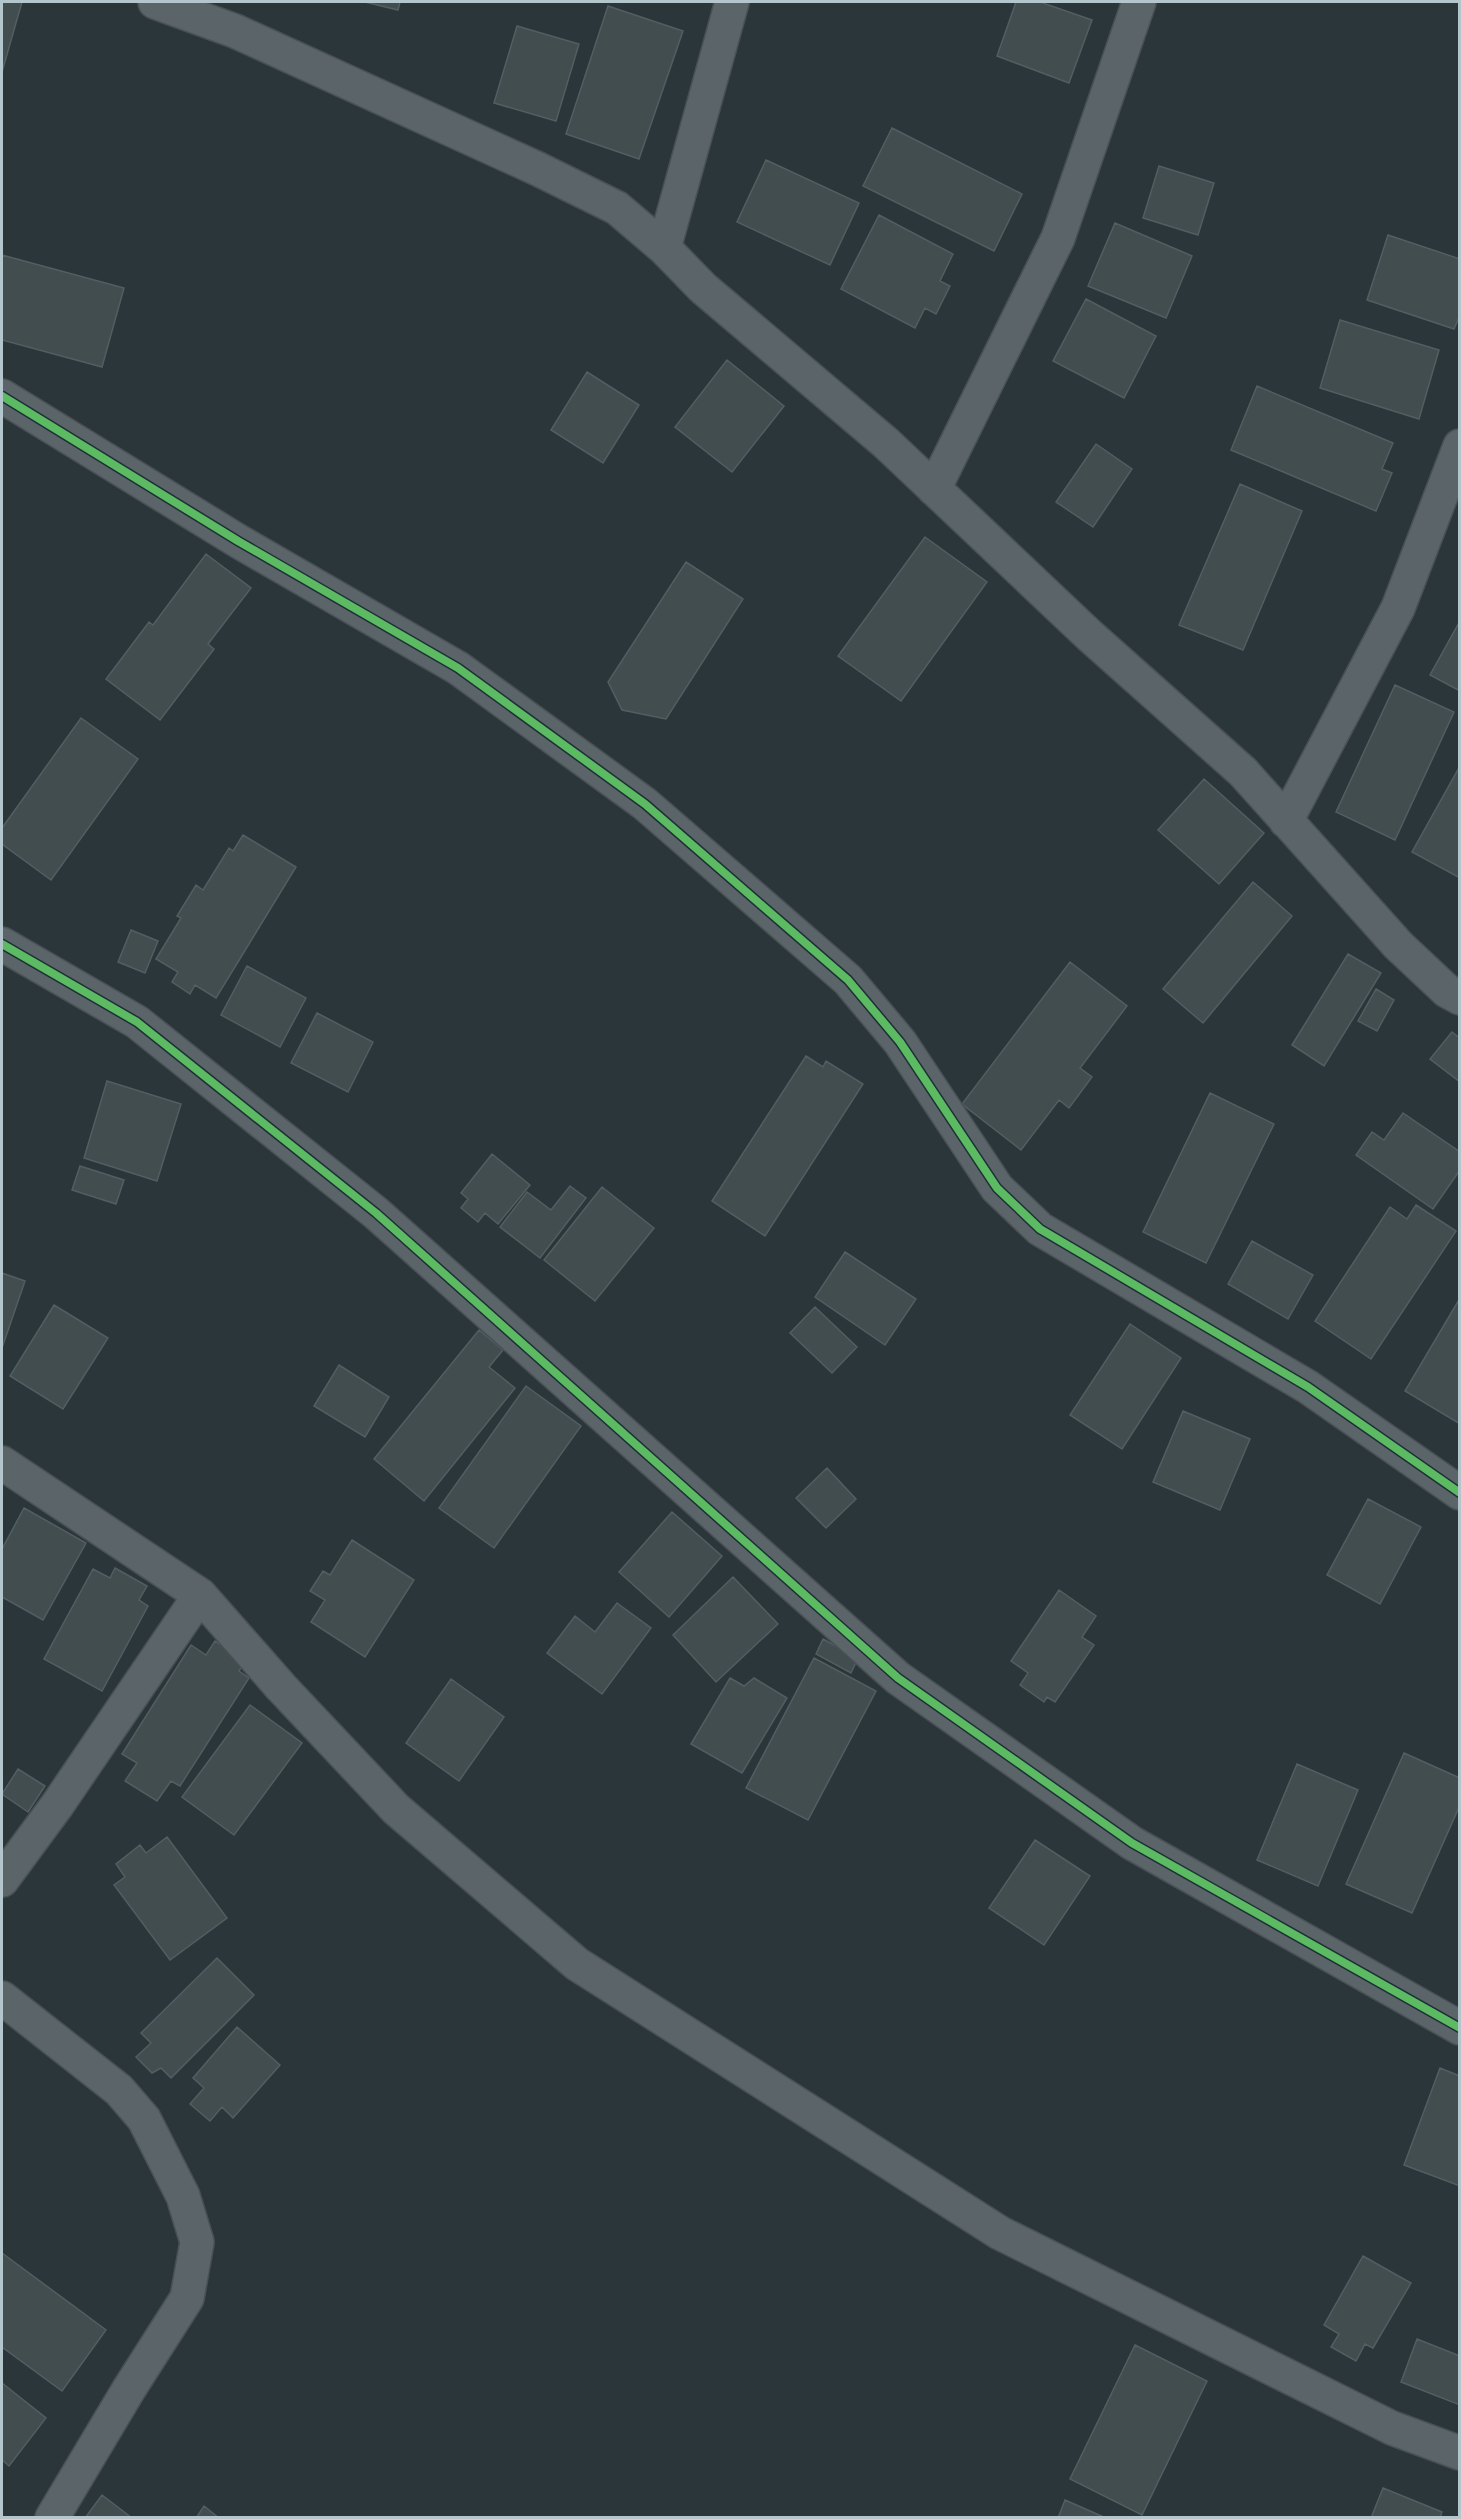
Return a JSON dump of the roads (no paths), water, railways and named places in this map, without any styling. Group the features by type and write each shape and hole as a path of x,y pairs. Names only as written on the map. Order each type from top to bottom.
{"street":[{"path":"155,2 235,31 538,169 617,208 664,248 703,288 886,443 1089,635 1243,772 1398,945 1447,990 1460,998"},
{"path":"664,248 732,2"},
{"path":"934,489 1058,238 1138,2"},
{"path":"2,396 238,541 458,668 645,804 848,980 900,1042 997,1188 1040,1229 1308,1387 1460,1493"},
{"path":"1286,821 1398,608 1460,446"},
{"path":"2,944 137,1022 376,1213 898,1678 1132,1843 1460,2028"},
{"path":"2,1463 200,1595 281,1688 396,1809 577,1964 1000,2234 1392,2428 1460,2453"},
{"path":"2,1880 58,1804 200,1595"},
{"path":"2,1998 119,2090 144,2119 183,2196 197,2242 187,2298 52,2517"}]}
